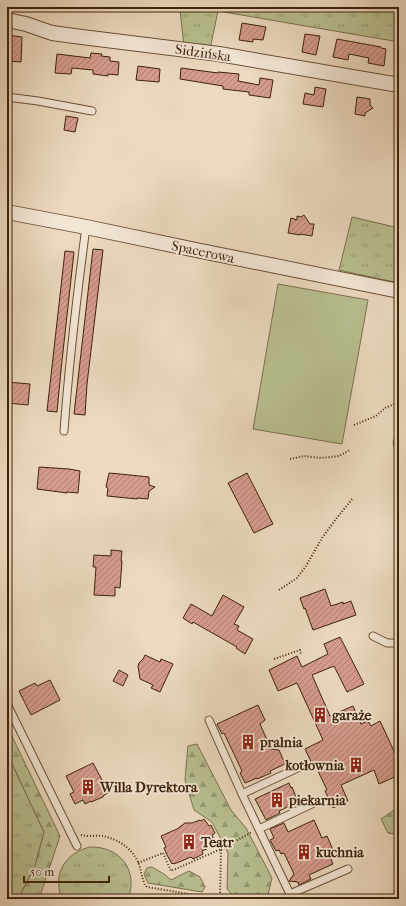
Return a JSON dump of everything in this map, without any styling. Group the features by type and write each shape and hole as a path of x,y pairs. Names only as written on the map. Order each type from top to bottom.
{"street":[{"name":"Sidzińska","path":"7,20 26,24 52,33 219,54 399,85"},
{"name":"Spacerowa","path":"7,212 399,291"}],"lane":[{"path":"7,97 92,111"},
{"path":"64,432 69,366 86,227"},
{"path":"374,636 387,643 399,643"},
{"path":"7,704 77,846"},
{"path":"209,720 242,794 290,894 348,868"},
{"path":"242,794 302,766"},
{"path":"259,829 318,801"}],"path":[{"path":"354,425 376,416 386,408 399,402"},
{"path":"290,459 304,456 321,458 339,456 350,450"},
{"path":"279,590 297,578 306,566 322,538 353,498"},
{"path":"274,659 300,650 301,655"},
{"path":"138,863 163,853 171,872 222,849 259,829"},
{"path":"112,838 127,847 134,856 147,887 220,899 222,849"},
{"path":"143,899 150,898"}],"green space":[{"path":"164,7 399,7 399,42 218,11 210,49 184,46 180,10"},
{"path":"352,217 399,228 399,283 339,270"},
{"path":"278,284 368,300 342,444 253,429"},
{"path":"399,425 399,469 393,442"},
{"path":"7,726 60,836 40,896 36,899 18,899 35,866 44,832 7,753"},
{"path":"197,744 231,810 246,828 272,878 267,899 234,897 227,889 228,853 212,822 194,810 185,780 188,746"},
{"path":"7,753 44,832 35,866 18,899 7,899"},
{"path":"399,808 399,835 388,833 381,819"},
{"path":"90,847 110,851 124,862 129,870 131,879 131,889 128,899 62,899 59,890 59,881 63,866 74,854"},
{"path":"152,867 171,880 189,871 200,877 205,887 202,892 148,883 144,874 147,868"}],"building":[{"path":"242,23 266,27 263,40 253,39 253,42 239,40"},
{"path":"305,34 320,36 316,55 302,52"},
{"path":"7,35 22,37 21,62 7,61"},
{"path":"337,39 386,49 384,66 368,63 369,58 349,54 348,60 333,57"},
{"path":"91,53 102,54 101,56 110,57 110,61 119,62 118,75 108,74 108,76 93,74 93,70 72,68 71,74 55,73 57,54 90,58"},
{"path":"138,66 160,69 159,82 136,80"},
{"path":"181,68 239,74 238,81 259,85 260,78 273,80 270,98 249,95 249,92 223,89 223,86 180,79"},
{"path":"315,87 326,89 323,107 303,104 305,93 314,95"},
{"path":"357,97 370,99 370,105 373,108 365,113 365,116 355,114"},
{"path":"66,116 78,118 75,132 64,130"},
{"path":"304,215 310,224 314,224 312,236 288,233 291,218 297,220 297,216 301,217"},
{"path":"93,249 103,250 87,384 85,415 74,414"},
{"path":"65,251 74,252 57,412 47,411"},
{"path":"7,382 30,384 28,405 7,403"},
{"path":"39,467 80,471 78,493 37,489"},
{"path":"109,473 149,477 149,485 155,487 149,491 148,499 107,496 108,488 106,487"},
{"path":"247,473 273,524 254,533 228,483"},
{"path":"111,550 122,551 120,588 115,587 115,596 94,595 96,567 93,567 94,555 111,556"},
{"path":"325,589 331,606 351,601 356,615 313,630 300,598"},
{"path":"223,595 244,607 234,624 239,626 237,630 253,639 245,654 236,648 237,647 193,622 192,624 183,618 191,604 212,616"},
{"path":"340,637 364,684 347,692 334,666 312,675 330,716 353,706 361,724 368,721 371,726 380,721 399,762 399,775 379,784 374,770 341,785 348,801 333,808 325,791 327,790 305,749 323,740 297,683 278,691 269,670 297,656 302,667 328,654 324,644"},
{"path":"145,655 160,662 161,659 173,664 160,692 151,688 153,685 140,679 138,666"},
{"path":"119,670 128,675 123,686 113,681"},
{"path":"50,680 60,700 31,715 19,691 35,683 37,686"},
{"name":"pralnia","path":"258,705 265,720 260,724 271,749 279,750 285,764 270,771 271,773 245,783 240,773 242,771 224,733 222,734 217,724"},
{"name":"Willa Dyrektora","path":"93,763 108,793 103,797 85,804 83,800 75,804 70,794 74,792 66,776"},
{"name":"piekarnia","path":"289,783 298,802 279,811 280,813 266,820 255,799"},
{"name":"Teatr","path":"204,819 209,826 211,825 215,833 212,835 216,845 202,851 203,854 193,859 191,857 172,864 164,848 166,847 161,836 177,829 185,823 192,823"},
{"name":"kuchnia","path":"314,820 322,838 327,836 333,850 328,852 333,864 309,875 311,879 299,885 298,882 289,881 294,874 284,853 281,854 279,850 276,851 270,840 274,838 270,829 284,823 288,832"}],"place":[{"name":"garaże","path":"320,715"},
{"name":"pralnia","path":"248,742"},
{"name":"kotłownia","path":"356,765"},
{"name":"Willa Dyrektora","path":"88,787"},
{"name":"piekarnia","path":"277,800"},
{"name":"Teatr","path":"189,842"},
{"name":"kuchnia","path":"304,852"}]}
